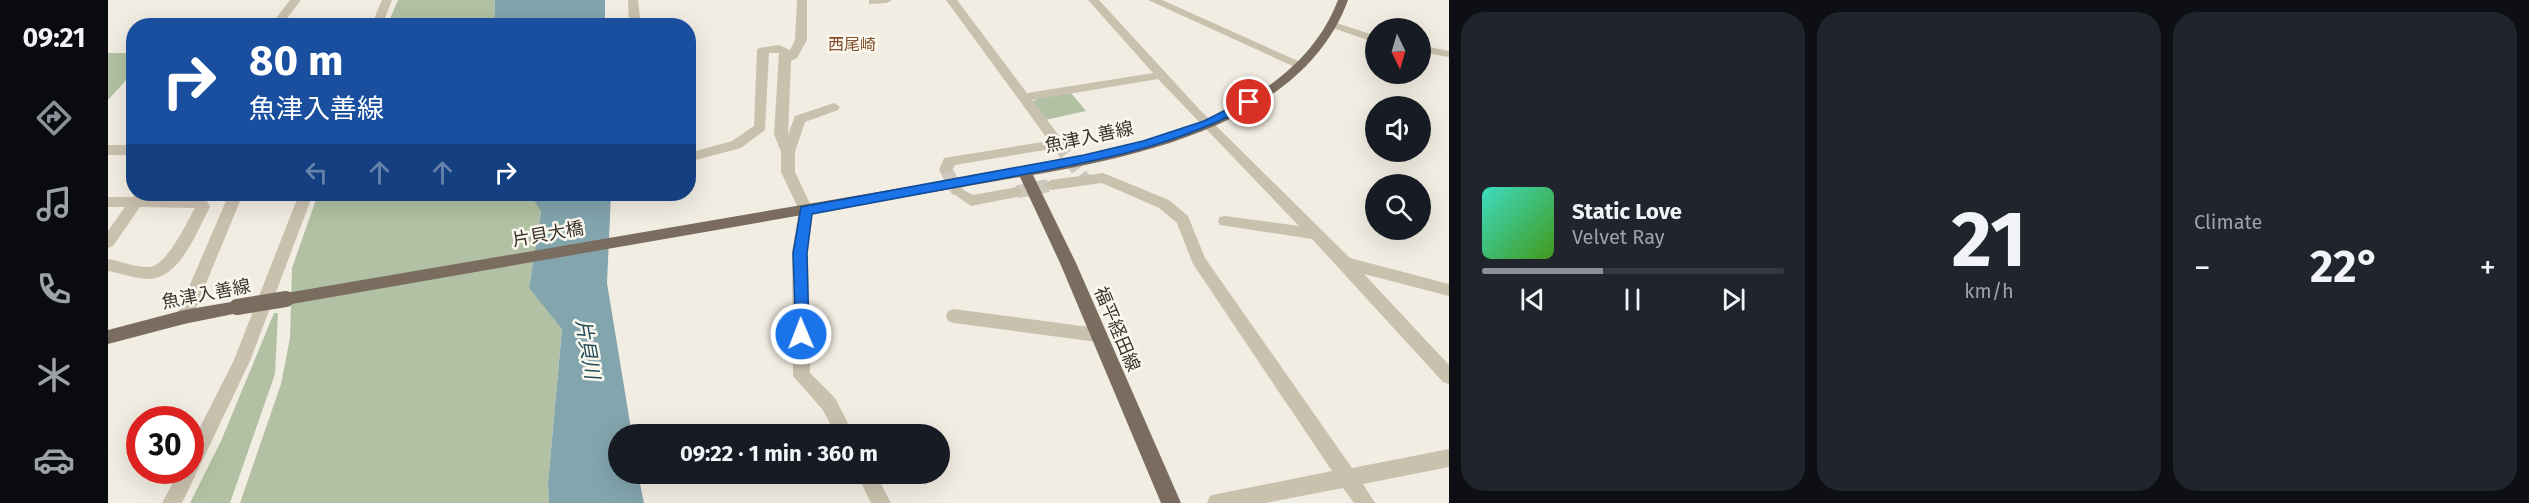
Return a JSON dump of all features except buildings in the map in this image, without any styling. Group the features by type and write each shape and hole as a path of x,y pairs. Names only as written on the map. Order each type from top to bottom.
{"main road":[{"name":"魚津入善線","path":"798,211 1024,170 1146,145 1208,124 1269,91 1301,65 1334,25 1343,0"},
{"name":"福平経田線","path":"1024,170 1068,264 1171,503"},
{"name":"片貝大橋","path":"313,295 798,211"},
{"name":"魚津入善線","path":"108,337 184,317 313,295"}],"street":[{"path":"281,18 296,0"},
{"path":"379,18 387,0"},
{"path":"633,0 634,18"},
{"path":"786,59 793,56 801,40 802,0"},
{"path":"873,2 887,0"},
{"path":"946,170 949,161 1058,144 951,0"},
{"path":"1153,0 1301,65"},
{"path":"1099,2 1161,75 1345,263 1449,377"},
{"path":"1334,25 1365,36"},
{"path":"696,156 737,144 754,135 760,127 763,50 779,48 785,51 786,59 781,134 788,152"},
{"path":"1431,50 1449,54"},
{"path":"1023,98 1161,75"},
{"path":"834,107 800,119 788,152 788,172 798,211 802,376 829,404 839,424"},
{"path":"108,150 126,150"},
{"path":"1051,185 1103,178 1164,204 1183,220 1198,260 1365,503"},
{"path":"958,192 971,201 1017,192"},
{"path":"108,202 126,200"},
{"path":"108,242 138,201"},
{"path":"108,265 147,272 157,272 167,265 203,207 201,203 177,201"},
{"path":"184,317 233,201"},
{"path":"204,441 242,361 303,201"},
{"path":"1225,221 1316,234"},
{"path":"1345,263 1449,290"},
{"path":"954,316 1097,335"},
{"path":"1217,503 1449,458"},
{"path":"172,503 182,484"},
{"path":"871,484 881,503"}],"green space":[{"path":"398,0 495,0 494,18 390,18"},
{"path":"108,53 126,53 126,80 108,100"},
{"path":"1071,93 1086,111 1045,120 1031,102 1040,98"},
{"path":"316,201 534,201 541,212 529,288 562,328 548,483 549,503 240,503 281,384 290,338 292,268"},
{"path":"274,313 278,313 275,374 230,503 190,503 200,484 204,484 204,475 221,441"}],"water":[{"path":"495,0 605,0 605,18 494,18"},
{"name":"片貝川","path":"534,201 611,201 607,283 630,424 608,424 608,484 640,484 644,503 549,503 548,483 562,329 529,288 541,212"}],"tunnel":[{"path":"1058,144 1085,180"},
{"path":"946,170 958,192"},
{"path":"1017,192 1051,185"}],"district":[{"name":"西尾崎","path":"852,44"}],"route":[{"path":"801,334 800,253 806,210 1084,159 1146,145 1208,124 1249,102"}]}
